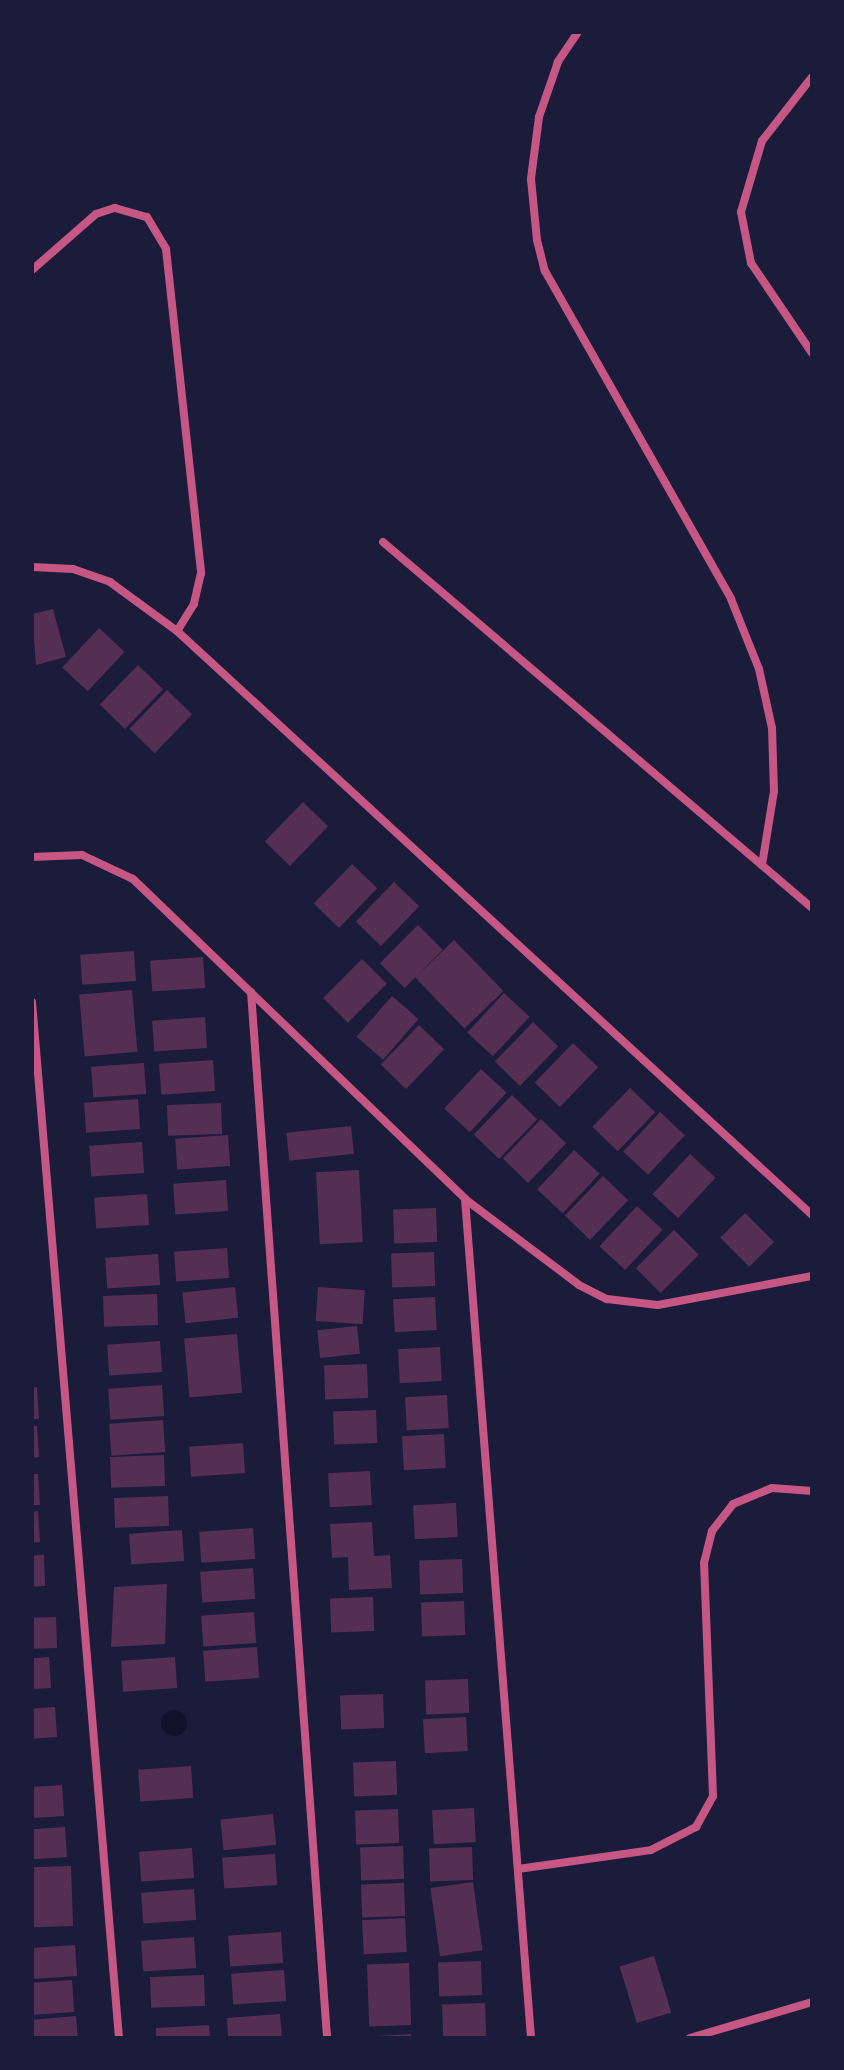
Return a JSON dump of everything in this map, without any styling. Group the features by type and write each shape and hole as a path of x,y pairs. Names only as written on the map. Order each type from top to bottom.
{"street":[{"path":"578,32 558,62 539,117 531,179 537,240 545,271 613,399 731,599 759,669 772,728 774,791 762,865"},
{"path":"812,77 762,141 748,175 741,212 751,263 812,353"},
{"path":"32,270 96,214 115,208 147,217 163,240 201,573 194,604 177,631"},
{"path":"383,542 812,908"},
{"path":"32,567 73,569 110,582 177,631 812,1215"},
{"path":"32,857 82,855 108,864 133,879 465,1199 579,1285 635,1305 812,1276"},
{"path":"251,992 327,2038"},
{"path":"32,1002 119,2038"},
{"path":"465,1199 531,2038"},
{"path":"518,1869 651,1850 696,1827 713,1796 704,1563 712,1531 733,1504 772,1488 812,1491"},
{"path":"690,2038 812,2002"}],"shaded area":[{"path":"174,1710 183,1714 187,1723 183,1732 174,1736 165,1732 161,1723 165,1714"}],"building":[{"path":"53,609 66,657 36,665 32,614"},
{"path":"99,628 125,652 88,691 62,667"},
{"path":"138,665 163,689 125,729 100,705"},
{"path":"167,690 192,714 155,753 129,729"},
{"path":"303,802 328,826 290,866 265,842"},
{"path":"352,864 377,888 339,928 314,904"},
{"path":"394,882 419,906 381,946 356,922"},
{"path":"418,925 443,950 405,988 380,963"},
{"path":"454,940 503,991 464,1029 415,978"},
{"path":"134,951 136,981 82,985 80,955"},
{"path":"203,957 205,988 152,992 150,961"},
{"path":"362,959 387,984 348,1023 323,998"},
{"path":"132,990 137,1052 85,1056 79,995"},
{"path":"504,993 530,1017 493,1056 467,1032"},
{"path":"392,996 418,1019 383,1060 357,1037"},
{"path":"205,1017 207,1048 154,1052 152,1021"},
{"path":"533,1022 558,1046 520,1086 495,1062"},
{"path":"419,1025 444,1049 406,1089 381,1065"},
{"path":"573,1043 598,1067 560,1107 535,1083"},
{"path":"213,1060 215,1091 161,1095 159,1064"},
{"path":"144,1063 146,1094 93,1098 91,1067"},
{"path":"481,1069 507,1093 470,1132 444,1108"},
{"path":"630,1088 655,1112 618,1151 592,1127"},
{"path":"512,1095 537,1119 499,1159 474,1135"},
{"path":"138,1099 140,1129 86,1133 84,1103"},
{"path":"221,1103 222,1134 168,1136 167,1105"},
{"path":"660,1112 685,1135 648,1175 623,1151"},
{"path":"541,1119 566,1143 528,1183 503,1159"},
{"path":"351,1126 354,1154 289,1161 286,1133"},
{"path":"228,1135 230,1166 177,1170 175,1139"},
{"path":"142,1142 144,1173 91,1177 89,1146"},
{"path":"574,1150 600,1174 563,1213 537,1189"},
{"path":"690,1154 716,1178 678,1218 652,1194"},
{"path":"359,1170 363,1242 320,1244 316,1172"},
{"path":"603,1176 628,1200 590,1240 565,1216"},
{"path":"226,1180 228,1211 175,1215 173,1184"},
{"path":"147,1194 149,1225 96,1229 94,1198"},
{"path":"637,1206 663,1230 625,1270 599,1246"},
{"path":"436,1208 437,1242 394,1243 393,1210"},
{"path":"745,1213 774,1242 749,1267 720,1238"},
{"path":"674,1230 699,1255 661,1293 636,1268"},
{"path":"227,1248 229,1278 176,1282 174,1252"},
{"path":"434,1252 435,1286 392,1287 391,1254"},
{"path":"158,1254 160,1285 107,1289 105,1258"},
{"path":"235,1287 238,1318 186,1323 182,1293"},
{"path":"318,1287 365,1290 363,1324 316,1321"},
{"path":"157,1294 158,1325 104,1327 103,1296"},
{"path":"435,1297 437,1330 395,1332 393,1299"},
{"path":"357,1326 360,1354 320,1358 317,1330"},
{"path":"237,1334 242,1393 189,1397 184,1339"},
{"path":"160,1341 162,1372 109,1376 107,1345"},
{"path":"440,1347 442,1381 400,1383 398,1349"},
{"path":"367,1364 368,1398 325,1399 324,1366"},
{"path":"162,1385 164,1416 110,1420 108,1389"},
{"path":"37,1387 39,1419 32,1419 32,1388"},
{"path":"447,1395 449,1428 407,1430 405,1397"},
{"path":"376,1410 377,1443 334,1444 333,1412"},
{"path":"163,1420 165,1452 111,1456 109,1424"},
{"path":"32,1426 37,1426 39,1457 32,1458"},
{"path":"444,1434 446,1468 404,1470 402,1436"},
{"path":"243,1443 245,1473 191,1477 189,1447"},
{"path":"164,1455 165,1486 111,1488 110,1457"},
{"path":"370,1471 372,1505 330,1507 328,1473"},
{"path":"32,1474 38,1474 40,1505 32,1505"},
{"path":"168,1496 169,1526 115,1528 114,1498"},
{"path":"456,1503 458,1537 415,1539 413,1505"},
{"path":"38,1511 40,1542 32,1543 32,1512"},
{"path":"372,1522 374,1556 390,1555 392,1588 349,1590 348,1557 332,1558 330,1524"},
{"path":"253,1528 255,1559 201,1563 199,1532"},
{"path":"182,1530 184,1561 131,1565 129,1534"},
{"path":"32,1555 44,1555 45,1586 33,1586"},
{"path":"462,1559 463,1593 420,1594 419,1561"},
{"path":"253,1568 255,1599 202,1603 200,1572"},
{"path":"167,1584 165,1644 111,1647 114,1587"},
{"path":"373,1597 374,1631 331,1632 330,1599"},
{"path":"464,1601 465,1635 422,1636 421,1603"},
{"path":"254,1612 256,1643 203,1647 201,1616"},
{"path":"56,1617 57,1648 33,1649 32,1618"},
{"path":"257,1647 259,1678 205,1682 203,1651"},
{"path":"49,1657 51,1688 34,1689 32,1658"},
{"path":"175,1657 177,1688 123,1692 121,1661"},
{"path":"468,1679 469,1713 426,1714 425,1681"},
{"path":"383,1694 384,1728 341,1729 340,1696"},
{"path":"55,1707 57,1737 34,1739 32,1709"},
{"path":"466,1717 468,1751 425,1753 423,1719"},
{"path":"396,1761 397,1795 354,1796 353,1763"},
{"path":"191,1766 193,1798 140,1802 138,1770"},
{"path":"62,1785 64,1816 34,1818 32,1787"},
{"path":"474,1808 476,1842 434,1844 432,1810"},
{"path":"398,1809 399,1843 356,1844 355,1811"},
{"path":"273,1814 276,1845 224,1850 220,1820"},
{"path":"65,1827 67,1857 34,1859 32,1829"},
{"path":"403,1846 404,1879 361,1880 360,1848"},
{"path":"472,1847 473,1880 430,1881 429,1849"},
{"path":"192,1848 194,1878 141,1882 139,1852"},
{"path":"275,1854 277,1885 224,1889 222,1858"},
{"path":"71,1866 73,1926 34,1927 32,1867"},
{"path":"473,1882 483,1950 440,1956 430,1888"},
{"path":"404,1883 405,1916 362,1917 361,1885"},
{"path":"194,1889 196,1920 143,1924 141,1893"},
{"path":"405,1918 407,1952 364,1954 362,1920"},
{"path":"281,1932 283,1963 230,1967 228,1936"},
{"path":"194,1937 196,1968 143,1972 141,1941"},
{"path":"75,1945 77,1976 34,1979 32,1948"},
{"path":"654,1956 671,2012 637,2023 620,1967"},
{"path":"481,1961 482,1995 439,1996 438,1963"},
{"path":"409,1963 411,2025 369,2026 367,1964"},
{"path":"284,1970 286,2001 233,2005 231,1974"},
{"path":"204,1975 205,2006 151,2008 150,1977"},
{"path":"72,1980 74,2012 34,2015 32,1983"},
{"path":"485,2003 486,2036 443,2037 442,2005"},
{"path":"280,2014 282,2038 228,2038 227,2018"},
{"path":"76,2016 78,2038 34,2038 32,2020"},
{"path":"209,2025 210,2038 156,2038 156,2028"},
{"path":"411,2034 411,2038 377,2036"}]}
